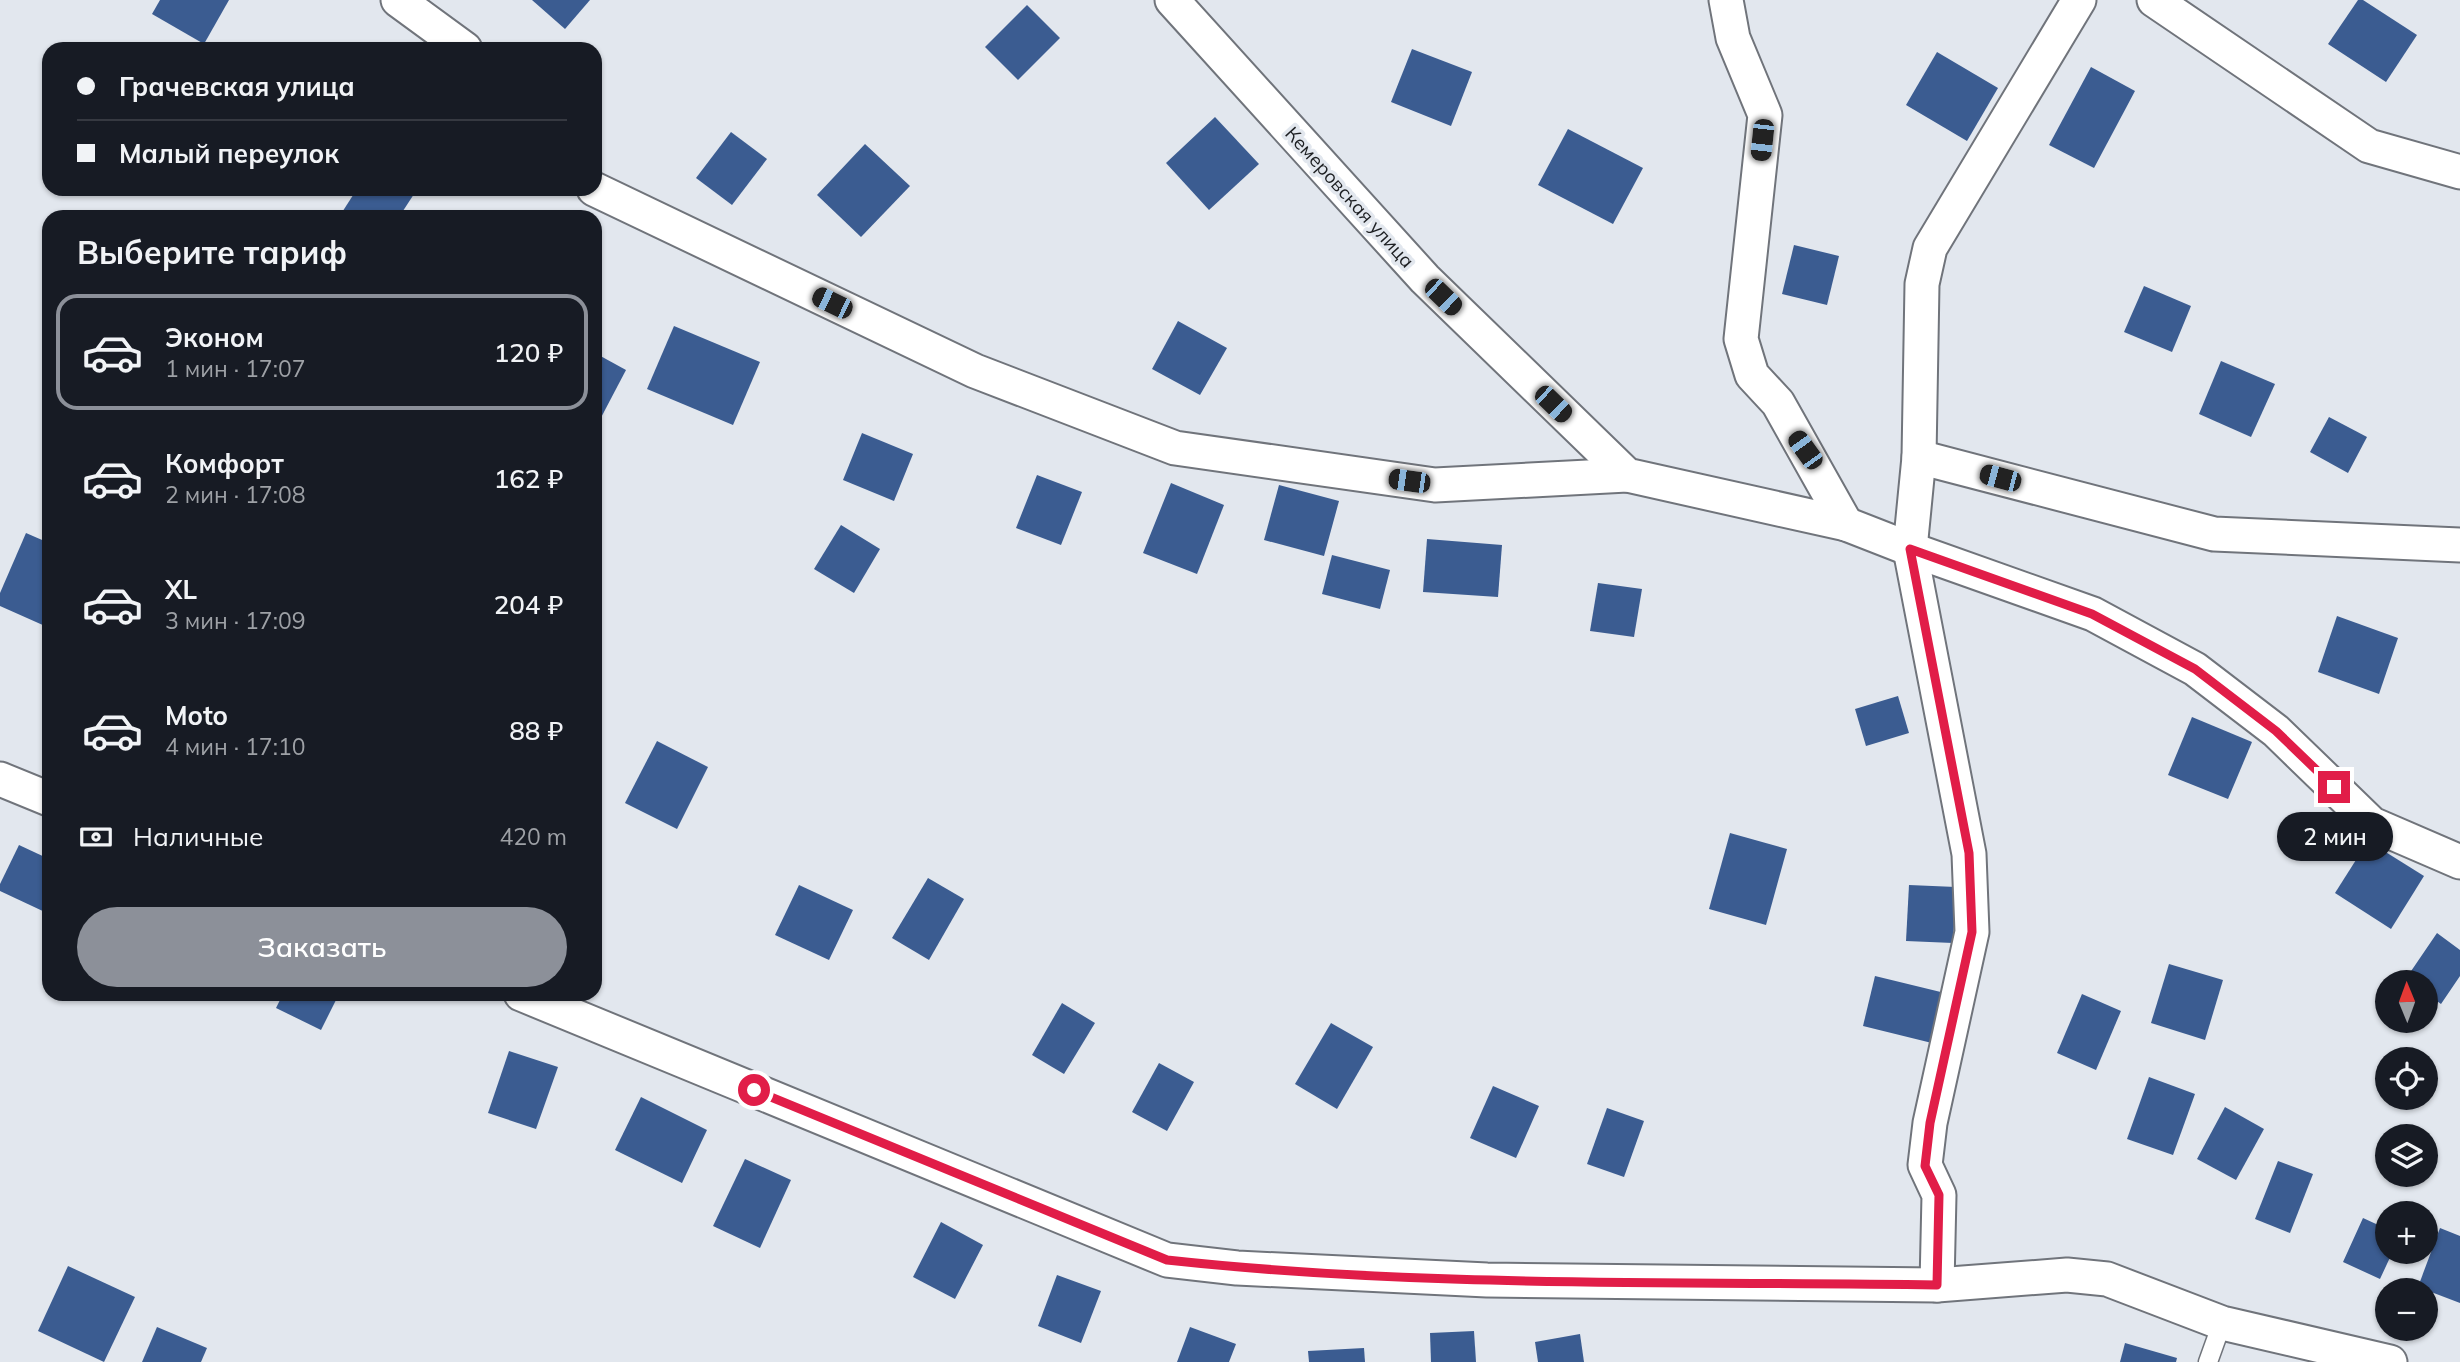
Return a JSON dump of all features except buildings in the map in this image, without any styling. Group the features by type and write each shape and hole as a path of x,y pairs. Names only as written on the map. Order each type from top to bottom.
{"street":[{"path":"398,0 455,42"},
{"name":"Кемеровская улица","path":"1172,0 1424,279 1627,475"},
{"path":"1727,0 1733,38 1765,115 1741,339 1752,375 1778,403 1846,524"},
{"path":"1937,1285 1939,1195 1925,1166 1930,1123 1972,932 1969,853 1910,549 1919,457 1922,284 1930,248 2079,0"},
{"path":"2154,0 2369,146 2460,172"},
{"path":"602,193 975,371 1175,448 1435,485 1627,475 1846,524 2092,614 2195,669 2276,731 2372,824 2460,862"},
{"path":"1919,457 2214,534 2460,545"},
{"path":"0,779 42,796"},
{"path":"538,1001 1167,1260 1237,1268 1487,1280 1937,1285 2067,1275 2107,1279 2222,1323 2390,1362"}],"lane":[{"path":"2208,1362 2222,1323"}],"route":[{"path":"754,1090 1167,1260 1237,1268 1487,1280 1937,1285 1939,1195 1925,1166 1930,1123 1972,932 1969,853 1910,549 2092,614 2195,669 2276,731 2334,787"}]}
